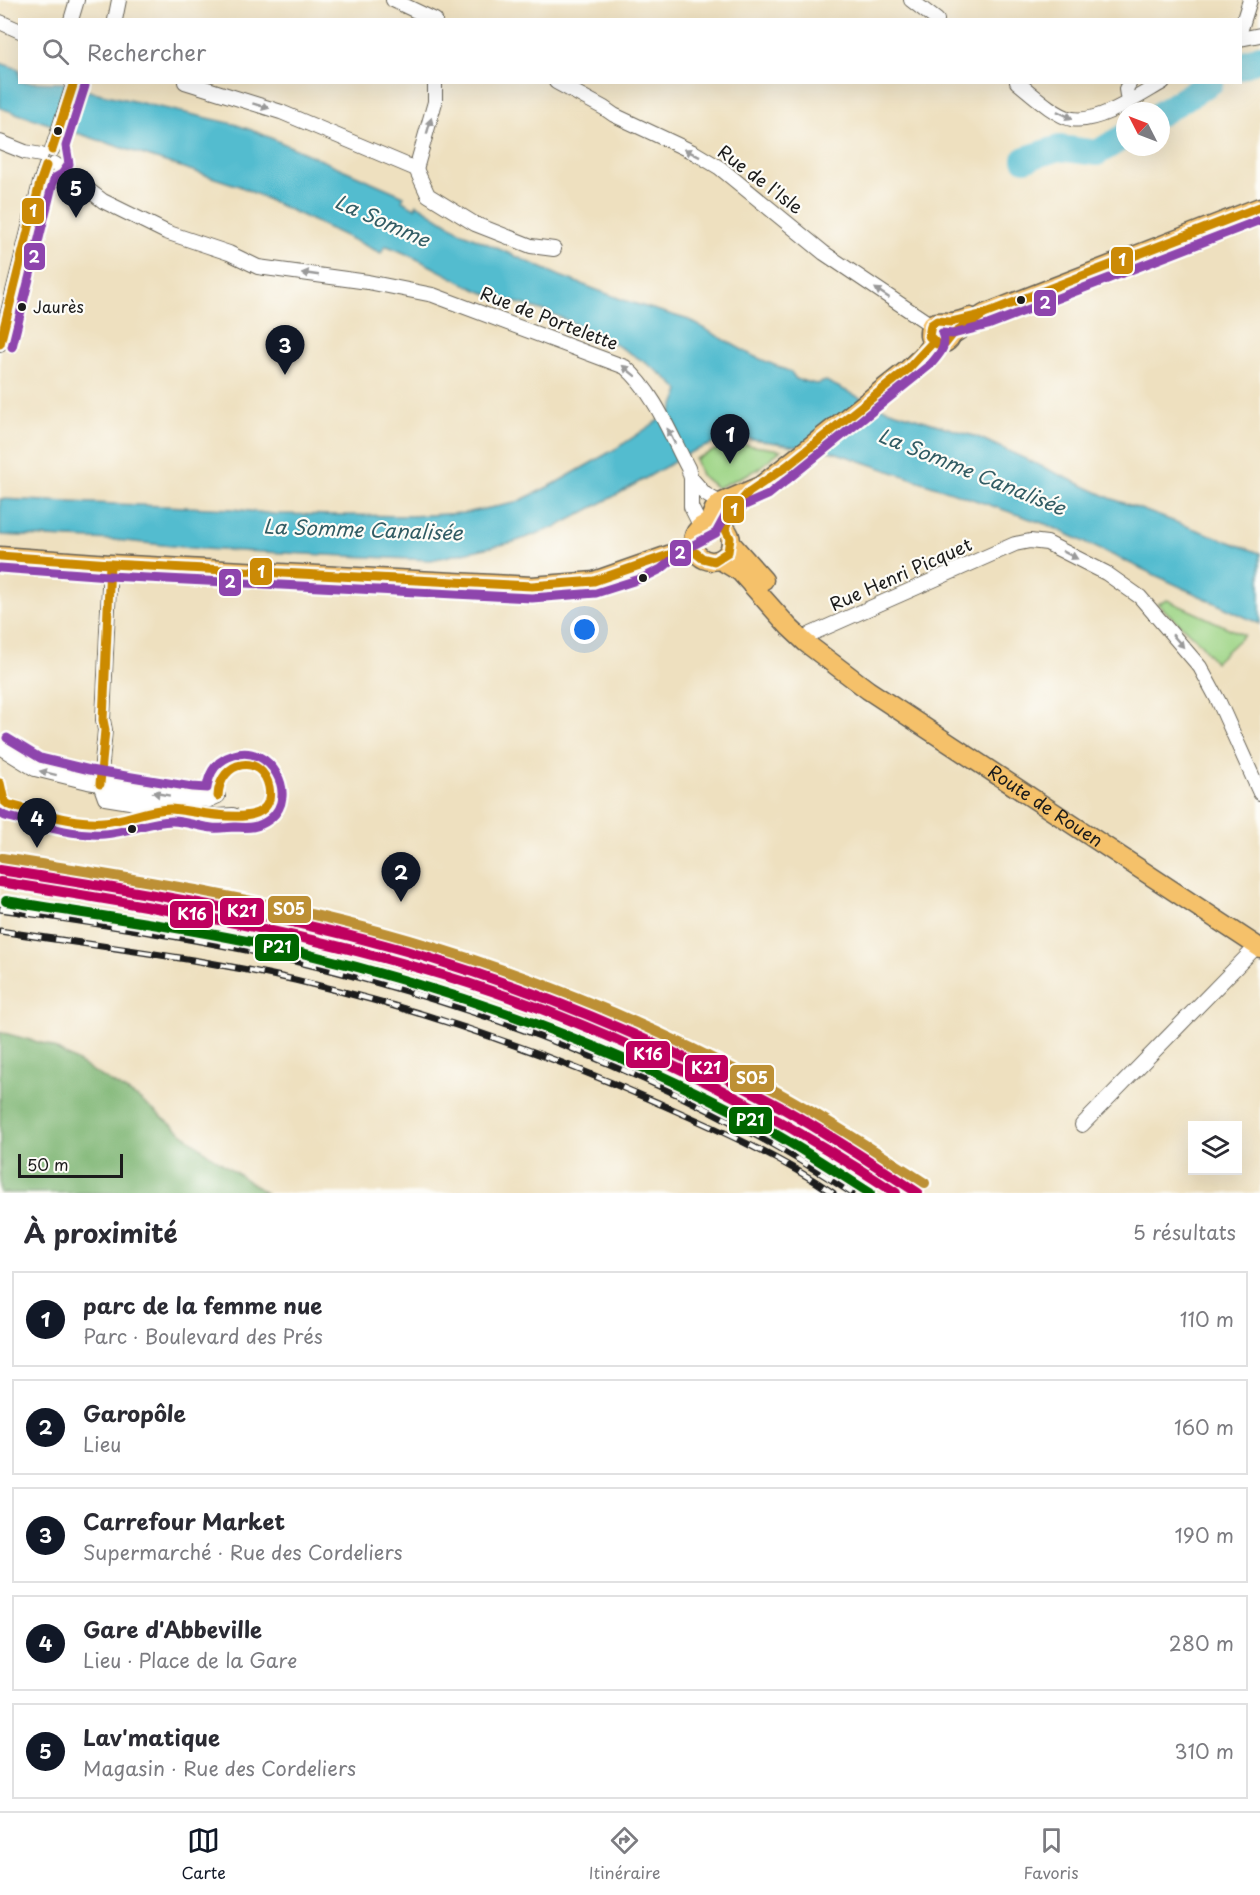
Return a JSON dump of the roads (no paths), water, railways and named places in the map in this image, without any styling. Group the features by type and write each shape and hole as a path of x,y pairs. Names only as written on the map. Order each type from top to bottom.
{"main road":[{"path":"0,556 532,586 594,581 677,552 696,553 693,540 727,521 737,504 749,492 787,466 881,391 922,356 940,331 1260,207"},
{"path":"720,560 726,555 712,531 714,509 720,503 749,492"},
{"path":"654,559 677,540 712,531"},
{"name":"Route de Rouen","path":"712,531 831,663 887,703 1258,946"},
{"name":"Route de Rouen","path":"696,553 707,560 720,560 740,572 789,627 807,637"}],"street":[{"path":"72,18 77,0"},
{"path":"393,0 431,18"},
{"path":"911,0 934,18"},
{"path":"1242,26 1250,0"},
{"path":"0,22 18,30"},
{"path":"1242,39 1260,35"},
{"path":"0,344 40,183 74,84"},
{"path":"191,84 281,112 416,169"},
{"path":"435,84 435,102 416,169 428,195 475,224 531,246 554,249"},
{"name":"Rue de l'Isle","path":"560,84 614,115 695,153 720,168 824,253 940,331"},
{"path":"1020,84 1046,105 1070,119 1088,120 1116,107"},
{"path":"1129,84 1125,89 1128,102 1160,84"},
{"path":"0,142 25,152 50,154"},
{"name":"Rue de Portelette","path":"50,154 103,201 166,232 229,253 258,267 368,282 433,296 625,367 636,376 655,404 689,473 705,494 720,503"},
{"name":"Rue de Portelette","path":"689,473 691,507 712,531"},
{"name":"Rue Henri Picquet","path":"807,637 1015,544 1030,541 1047,543 1106,573 1140,597 1200,667 1219,702 1260,793"},
{"path":"110,564 103,720 105,730 100,784 105,798 216,816 233,814"},
{"path":"1,746 35,769 100,784 191,800 209,800 218,796"},
{"path":"1082,1125 1258,946"}],"water":[{"path":"0,63 18,69 18,84 66,84 234,124 257,132 404,196 402,201 415,208 417,204 461,232 560,276 626,301 689,320 753,356 791,372 796,379 816,384 826,381 877,406 980,438 1110,498 1260,553 1260,624 1048,525 834,452 733,436 691,452 558,526 514,542 431,560 201,549 115,540 0,535 0,499 233,509 274,514 411,516 464,513 515,503 617,448 671,412 680,391 636,357 580,326 547,312 477,290 387,246 381,253 239,186 0,108"}],"waterway":[{"path":"1242,66 1260,57"},
{"path":"1170,107 1208,84"},
{"path":"1025,159 1059,148 1097,153 1116,141"}],"railway":[{"path":"0,909 160,934 256,952 412,993 489,1018 565,1045 712,1112 783,1150 852,1193"},
{"path":"0,931 258,972 342,991 479,1032 568,1065 656,1102 768,1155 833,1193"}],"place":[{"name":"Lav'matique","path":"76,218"},
{"name":"Jaurès","path":"22,307"},
{"name":"Carrefour Market","path":"285,375"},
{"name":"parc de la femme nue","path":"730,464"},
{"name":"Gare d'Abbeville","path":"37,848"},
{"name":"Garopôle","path":"401,902"}],"water label":[{"name":"La Somme","path":"382,221"},
{"name":"La Somme Canalisée","path":"972,472"},
{"name":"La Somme Canalisée","path":"363,530"}]}
